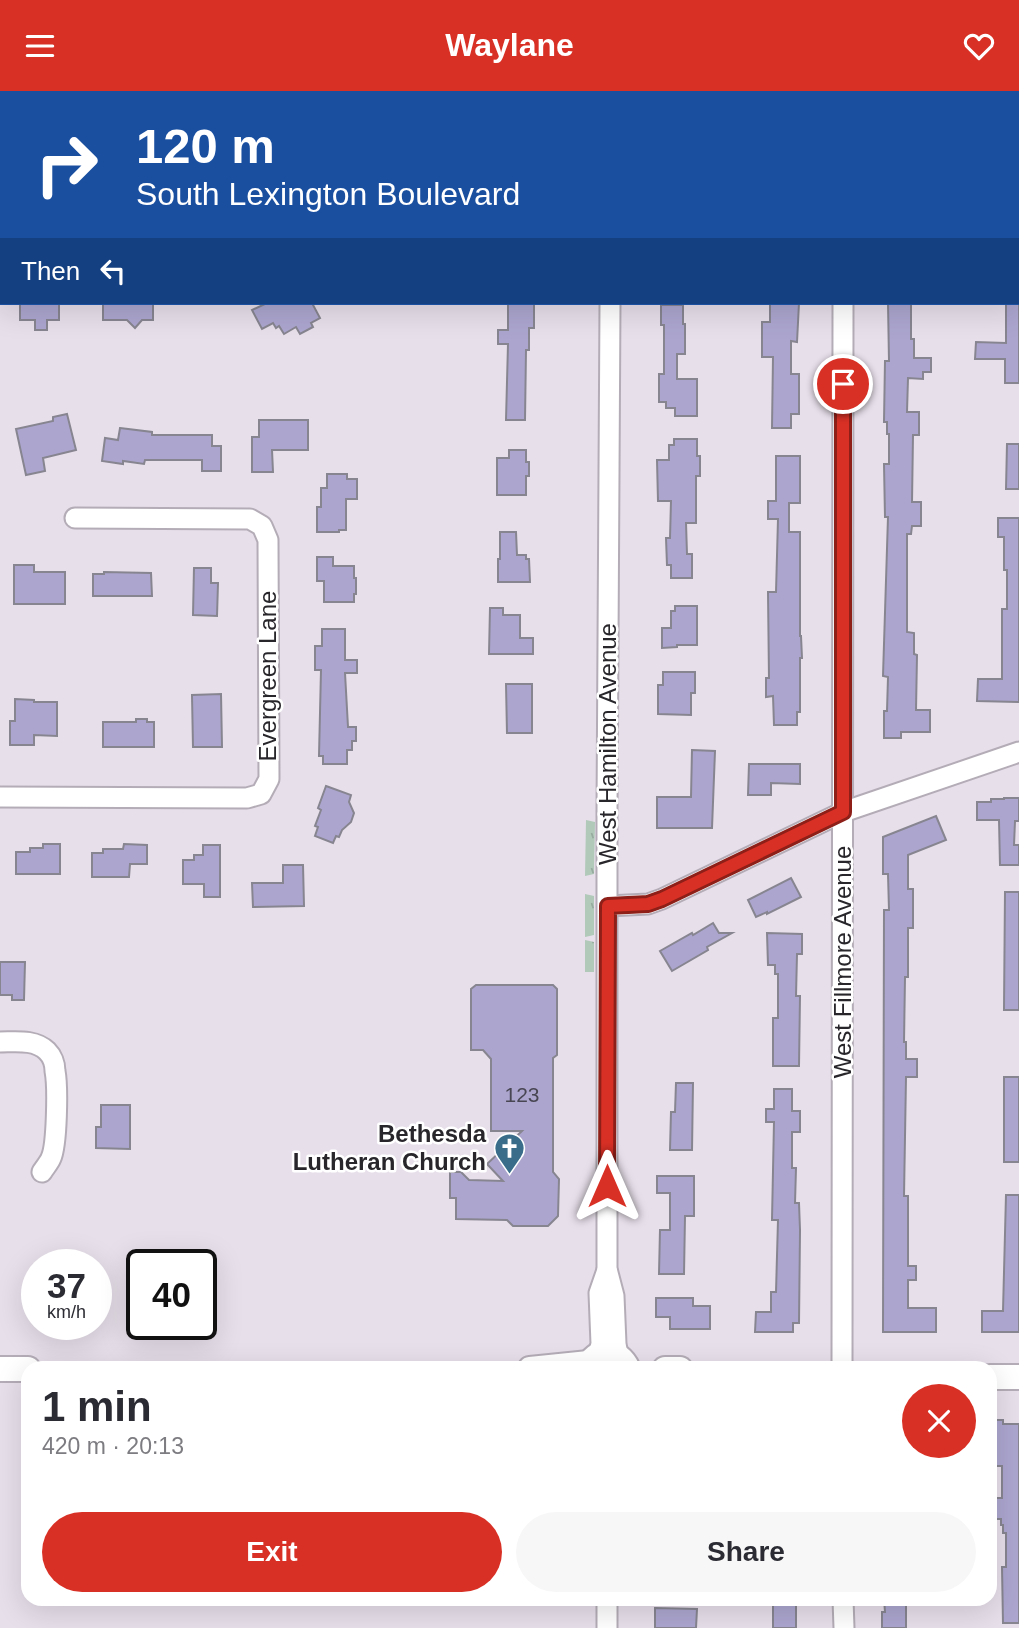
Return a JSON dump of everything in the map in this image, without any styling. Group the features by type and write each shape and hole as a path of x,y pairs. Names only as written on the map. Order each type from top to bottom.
{"main road":[{"path":"0,1369 21,1370"},
{"path":"997,1377 1019,1377"}],"street":[{"name":"West Hamilton Avenue","path":"610,305 607,1269 614,1296 616,1344 613,1361"},
{"name":"West Fillmore Avenue","path":"842,1361 844,305"},
{"name":"Evergreen Lane","path":"0,797 247,797 261,794 269,779 268,540 262,526 250,519 75,518"},
{"path":"608,906 648,904 662,899 843,812 1019,752"},
{"path":"0,1042 37,1044 47,1051 54,1061 55,1145 51,1160 42,1172"},
{"path":"607,1606 607,1628"},
{"path":"843,1606 844,1628"}],"green space":[{"path":"586,820 595,822 594,874 585,876"},
{"path":"585,894 594,896 594,935 585,937"},
{"path":"585,940 594,942 594,972 585,972"}],"building":[{"path":"20,305 59,305 59,320 47,320 47,330 35,330 35,320 20,320"},
{"path":"103,305 153,305 153,320 142,320 135,328 127,320 103,320"},
{"path":"263,305 313,305 320,318 311,323 313,327 300,334 296,327 284,334 279,326 276,328 273,323 262,329 252,310"},
{"path":"508,305 534,305 534,328 529,328 529,350 526,350 525,420 506,420 508,344 498,344 498,330 508,330"},
{"path":"661,305 683,305 685,354 677,354 677,379 697,379 697,416 675,416 675,408 666,408 666,402 659,402 659,374 664,374 664,325 661,325"},
{"path":"770,305 799,305 797,342 791,341 791,374 799,374 799,414 791,414 791,428 772,428 773,357 762,357 762,322 770,322"},
{"path":"888,305 911,305 914,358 931,358 931,372 923,372 923,379 908,378 907,412 919,412 919,435 913,435 912,502 921,502 921,526 912,526 911,534 907,534 907,632 914,633 914,654 917,655 916,710 930,710 930,732 901,732 901,738 884,738 888,677 883,676 888,517 885,517 884,464 889,464 889,434 887,422 884,422 885,361 889,361"},
{"path":"1006,305 1019,305 1019,383 1005,383 1005,359 975,359 976,342 1006,343"},
{"path":"67,414 76,450 43,458 45,471 26,475 16,429 53,421 53,417"},
{"path":"259,420 308,420 308,450 272,450 273,472 252,472 252,437 259,437"},
{"path":"120,428 152,432 152,435 212,435 212,446 221,446 221,471 202,471 202,460 145,460 144,464 102,461 105,438 118,440"},
{"path":"674,439 697,439 697,456 700,456 700,476 696,476 696,523 686,523 687,554 692,554 692,578 671,578 671,565 667,565 666,538 670,538 671,501 658,501 657,460 669,460 669,445 674,445"},
{"path":"1007,444 1019,444 1019,489 1006,489"},
{"path":"509,450 526,450 529,476 526,476 526,495 497,495 497,458 509,458"},
{"path":"776,456 800,456 800,503 789,503 789,532 800,532 802,658 797,725 774,725 773,696 766,697 766,678 769,678 768,592 776,592 778,519 768,519 768,501 776,501"},
{"path":"327,474 347,474 347,479 357,479 357,499 346,499 346,530 339,532 317,532 317,507 321,507 321,488 327,488"},
{"path":"998,518 1019,518 1019,702 977,701 978,679 1002,679 1002,609 1007,609 1007,570 1004,570 1004,537 998,537"},
{"path":"500,532 516,532 517,555 526,555 526,559 529,559 530,582 498,582"},
{"path":"317,557 333,557 333,566 354,566 354,602 324,602 324,581 317,581"},
{"path":"14,565 34,565 34,572 65,572 65,604 14,604"},
{"path":"194,568 211,568 211,583 218,583 217,616 193,615"},
{"path":"151,573 152,596 93,596 93,574"},
{"path":"675,606 697,606 697,645 662,648 662,628 671,628 671,611 675,611"},
{"path":"490,608 503,608 503,615 520,615 520,638 533,638 533,654 489,654"},
{"path":"322,629 345,629 345,660 357,660 357,673 345,673 348,727 356,727 356,741 352,741 352,750 347,750 347,764 323,764 323,756 319,756 321,670 315,670 315,646 322,646"},
{"path":"663,672 695,672 691,715 658,714 658,685 663,685"},
{"path":"506,684 532,684 532,733 507,733"},
{"path":"221,694 222,747 193,747 192,695"},
{"path":"15,699 57,702 57,736 34,735 34,745 10,745 10,721 15,721"},
{"path":"136,719 154,722 154,747 103,747 103,722 136,722"},
{"path":"692,750 715,751 712,828 657,828 657,797 691,797"},
{"path":"749,764 800,764 800,784 771,783 771,795 748,795"},
{"path":"326,786 351,795 349,802 354,813 351,822 339,837 336,836 333,843 315,836 318,827 315,826 321,810 318,808"},
{"path":"1019,798 1019,821 1015,821 1014,845 1019,845 1019,865 1000,865 999,820 977,820 977,802"},
{"path":"936,816 946,840 908,855 908,889 913,889 913,928 908,928 904,1042 906,1059 917,1059 917,1077 906,1077 904,1196 908,1196 908,1266 916,1266 916,1280 908,1280 908,1308 936,1308 936,1332 883,1332 884,910 889,910 888,874 883,874 883,837"},
{"path":"43,844 60,844 60,874 16,874 16,852 30,852 30,848 43,848"},
{"path":"124,844 147,845 147,864 130,864 129,877 92,877 92,853 103,853 103,849 123,849"},
{"path":"203,845 220,845 220,897 204,897 204,884 183,884 183,860 194,860 194,855 203,855"},
{"path":"283,865 303,865 304,906 253,907 252,883 283,883"},
{"path":"791,878 801,897 756,917 748,900"},
{"path":"1005,892 1019,892 1019,1010 1004,1010"},
{"path":"713,923 719,933 732,933 672,971 660,951"},
{"path":"767,933 802,934 802,954 797,954 796,996 800,996 799,1066 773,1066 773,1018 778,1018 778,974 775,974 775,965 768,965"},
{"path":"0,962 25,962 24,1000 12,1000 12,995 0,995"},
{"name":"Bethesda Lutheran Church","path":"476,985 553,985 557,989 557,1055 553,1058 553,1172 559,1179 558,1216 548,1226 513,1226 507,1220 456,1219 456,1198 450,1198 450,1172 461,1172 469,1180 503,1181 487,1164 522,1131 491,1131 491,1059 483,1050 471,1050 471,989"},
{"path":"1004,1077 1019,1077 1019,1162 1004,1162"},
{"path":"676,1083 693,1083 692,1150 670,1150 671,1112 675,1112"},
{"path":"774,1089 792,1089 792,1111 800,1111 800,1132 792,1132 792,1168 796,1168 795,1203 799,1203 800,1230 799,1323 793,1323 793,1332 755,1332 756,1312 771,1312 771,1292 776,1292 778,1220 772,1220 774,1122 766,1122 766,1109 774,1109"},
{"path":"101,1105 130,1105 130,1149 96,1148 96,1127 101,1127"},
{"path":"657,1176 694,1176 694,1216 685,1216 684,1274 659,1274 660,1230 670,1230 670,1193 657,1193"},
{"path":"1006,1195 1019,1195 1019,1332 982,1332 982,1311 1003,1311"},
{"path":"656,1298 693,1298 693,1306 710,1306 710,1329 670,1329 670,1317 656,1317"},
{"path":"997,1420 1003,1420 1003,1424 1019,1424 1019,1623 1003,1623 1002,1567 1006,1567 1006,1533 1003,1533 1001,1519 997,1519 997,1498 1002,1498 1002,1466 997,1466"},
{"path":"773,1606 796,1606 796,1628 773,1628"},
{"path":"885,1606 906,1606 906,1628 882,1628 882,1612 885,1612"},
{"path":"655,1608 697,1609 696,1628 655,1628"}],"place":[{"name":"Bethesda Lutheran Church","path":"509,1175"}],"route":[{"path":"607,1186 608,906 648,904 662,899 843,812 843,384"}]}
